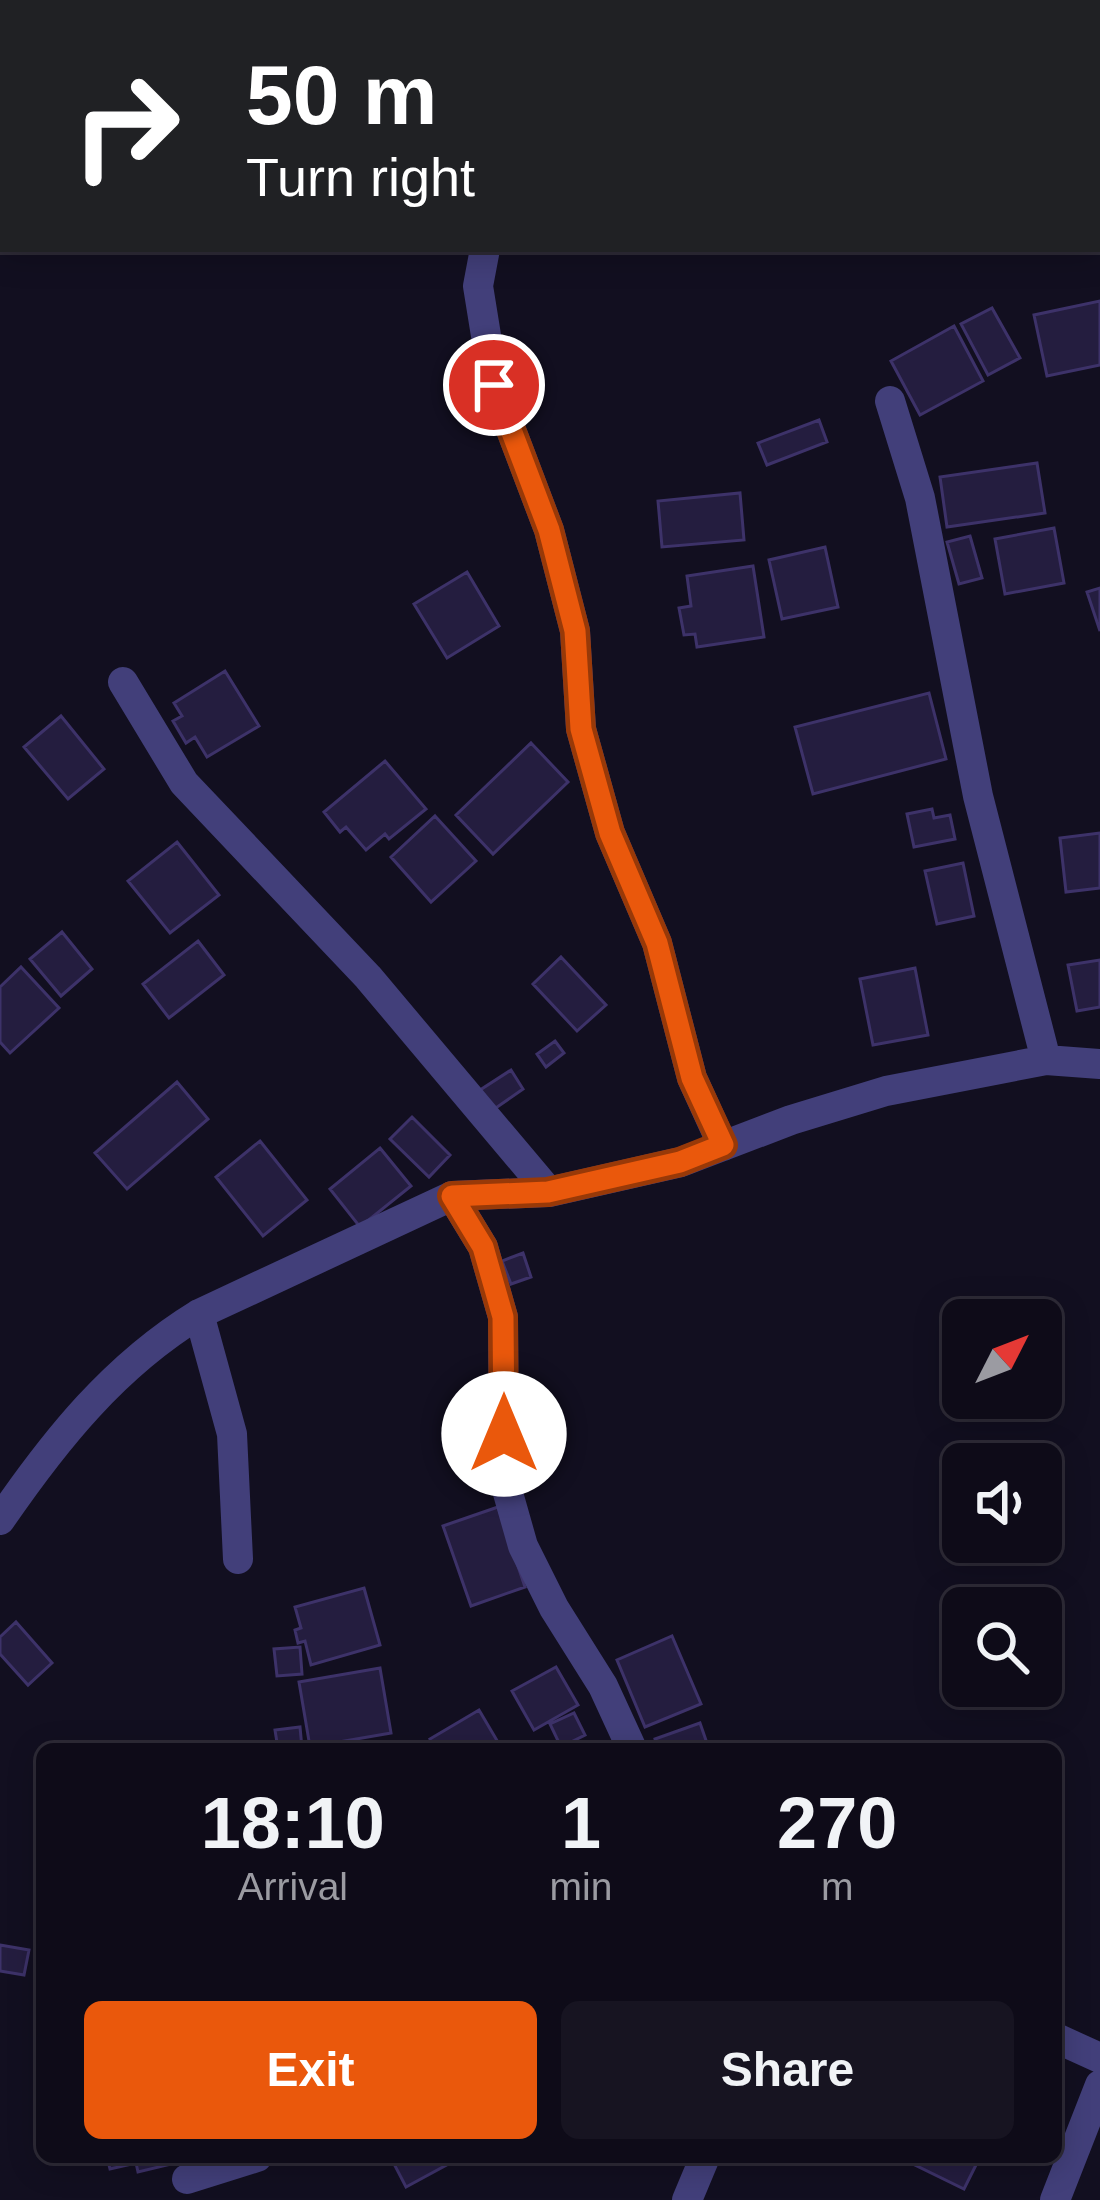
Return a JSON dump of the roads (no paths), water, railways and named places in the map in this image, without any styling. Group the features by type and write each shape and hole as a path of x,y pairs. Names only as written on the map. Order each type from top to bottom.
{"street":[{"path":"484,252 478,286 494,385 549,530 575,631 581,729 610,833 657,943 692,1078 723,1145"},
{"path":"890,401 920,498 978,796 1046,1060"},
{"path":"123,682 184,783 368,977 548,1192"},
{"path":"0,1520 80,1411 168,1333 452,1196 548,1192 680,1162 886,1091 1046,1060 1100,1064"},
{"path":"452,1196 483,1247 503,1317 504,1479 523,1546 554,1608 603,1686 629,1743"},
{"path":"199,1315 232,1434 238,1559"},
{"path":"1062,2041 1100,2058"},
{"path":"1055,2200 1100,2085"},
{"path":"188,2179 238,2163"},
{"path":"687,2200 702,2163"}]}
